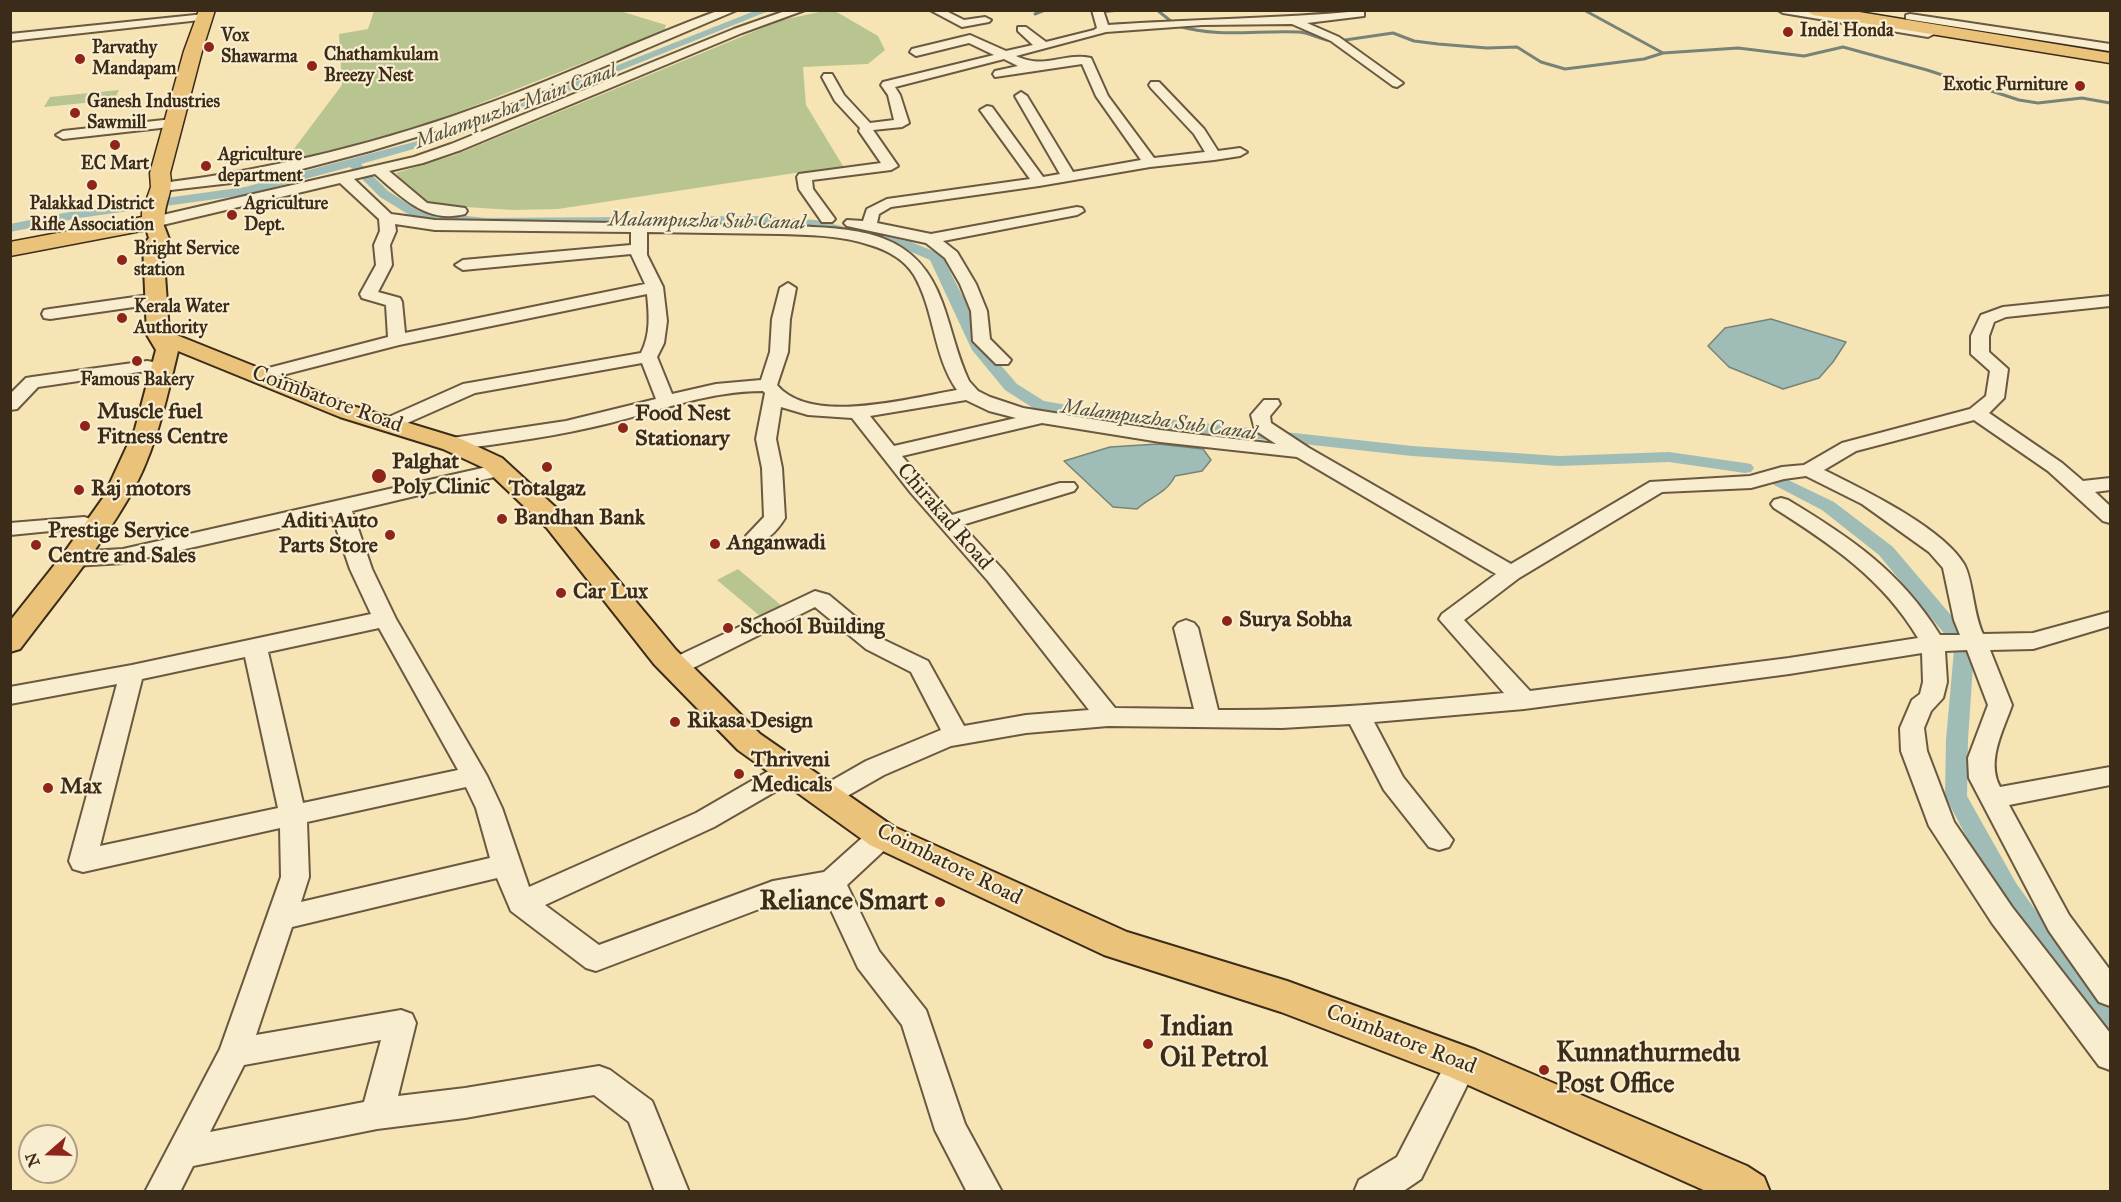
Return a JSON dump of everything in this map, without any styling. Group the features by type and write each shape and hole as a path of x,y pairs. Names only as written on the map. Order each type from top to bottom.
{"highway":[{"path":"1813,10 2110,60"},
{"path":"1835,10 2110,53"},
{"path":"150,206 193,51 209,13"},
{"path":"10,242 150,206"},
{"path":"10,249 150,206"}],"main road":[{"path":"10,642 74,559 116,498 147,429 166,350 158,335 153,245 142,244 150,206"},
{"path":"10,615 93,509 129,423 147,366 148,346 158,335"},
{"name":"Coimbatore Road","path":"158,335 348,412 452,444 493,463 556,522 675,667 750,742 788,772 882,836 1118,944 1287,997 1462,1063 1732,1181 1749,1191"}],"street":[{"path":"150,206 212,183 257,175 417,134 680,24 732,10"},
{"path":"150,206 190,214 379,170 456,147 738,31 800,10"},
{"path":"935,10 962,24 985,20"},
{"path":"1097,10 1103,29"},
{"path":"1783,10 2110,60"},
{"path":"1867,10 2110,48"},
{"path":"10,38 209,13"},
{"path":"867,127 902,123 894,95 887,85 1046,46 1103,29 1287,16 1360,14"},
{"path":"1287,16 1335,39 1397,83"},
{"path":"1022,29 1036,42 1046,46"},
{"path":"916,52 967,39 1030,68"},
{"path":"999,74 1080,60 1087,61 1102,96 1150,163"},
{"path":"827,219 806,189 804,177 891,166 867,131 867,127 845,105 828,77"},
{"path":"1155,84 1199,132 1214,156"},
{"path":"1021,96 1069,177"},
{"path":"987,110 1039,182"},
{"path":"63,135 173,123"},
{"path":"868,226 872,212 886,203 1039,182 1150,163 1240,152"},
{"path":"379,170 422,206 436,210 550,214 714,213"},
{"path":"344,178 386,218 435,225 809,231 857,238 888,246 908,258 923,278 939,316 950,355 968,394"},
{"path":"771,214 827,219 931,239 1077,211"},
{"path":"386,218 388,231 382,245 384,265 368,294 394,302 397,340"},
{"path":"639,227 639,255 655,287 658,321 655,343 648,357 666,401"},
{"path":"931,239 951,255 980,311 979,327 982,341 1002,360"},
{"path":"463,265 543,260 638,249"},
{"path":"259,376 397,340 655,287"},
{"path":"757,536 775,518 772,468 766,439 781,319 788,288"},
{"path":"50,314 156,299"},
{"path":"1524,700 1450,619 1511,573 1657,486 1751,482 1782,473 1809,470 1849,447 1977,413 1995,398 1999,369 1980,354 1980,336 1987,319 2003,312 2110,301"},
{"path":"389,424 470,388 648,357"},
{"path":"10,405 32,382 147,366"},
{"path":"452,444 543,430 632,412 666,401 733,386 771,389 808,411 832,413 968,394 1003,408 1040,418 1143,434 1302,452"},
{"path":"1271,404 1260,415 1262,426 1302,452 1511,573"},
{"name":"Chirakad Road","path":"857,411 888,453 950,522 1108,717"},
{"path":"1977,413 2055,467 2110,517"},
{"path":"888,453 1040,418"},
{"path":"74,559 123,556 500,470"},
{"path":"1809,470 1869,500 1937,547 1954,566 1965,620 1989,672 2000,705 1981,758 1982,778 2059,923 2110,993"},
{"path":"2078,488 2110,484"},
{"path":"950,522 1067,486"},
{"path":"1781,504 1838,539 1875,570 1913,610 1933,642 1935,682 1931,698 1921,706 1911,728 1914,751 1942,826 2002,915 2110,1056"},
{"path":"340,508 362,569 385,619 474,776 489,808 506,866 521,903 596,959 773,892 832,882 882,836"},
{"path":"10,529 84,523"},
{"path":"675,667 815,598 821,600 874,644 920,667 957,736"},
{"path":"10,696 132,673 385,619"},
{"path":"826,796 875,768 946,738 1026,724 1108,717 1282,719 1358,715 1524,700 1789,666 1933,642 2033,641 2110,619"},
{"path":"1186,628 1208,718"},
{"path":"162,1191 234,1053 295,877 293,815 255,647"},
{"path":"132,673 82,861 474,776"},
{"path":"1358,715 1393,783 1439,840"},
{"path":"521,903 705,820 788,772"},
{"path":"1993,798 2110,776"},
{"path":"281,918 506,866"},
{"path":"832,882 868,959 915,1019 951,1130 985,1191"},
{"path":"234,1053 401,1023 377,1114"},
{"path":"1371,1191 1409,1168 1462,1063"},
{"path":"182,1153 377,1114 465,1103 599,1080 641,1112 672,1191"}],"green space":[{"path":"374,11 620,11 666,25 664,31 410,131 284,162 342,85 339,34 368,29"},
{"path":"824,11 835,11 878,36 885,50 868,64 803,67 806,105 846,171 795,173 558,209 513,210 433,205 409,190 396,173 455,155 782,20"},
{"path":"119,90 114,100 44,107 50,97"},
{"path":"738,569 782,606 761,617 717,580"}],"water":[{"path":"1771,319 1846,342 1819,378 1783,389 1729,367 1708,346 1725,328"},
{"path":"1158,444 1203,449 1211,460 1202,471 1175,476 1163,491 1137,509 1113,507 1064,461 1110,447"}],"waterway":[{"name":"Malampuzha Main Canal","path":"10,228 79,214 245,191 448,136 767,10"},
{"path":"1035,14 1045,10"},
{"path":"1099,12 1121,10"},
{"path":"1157,10 1172,22"},
{"path":"1584,10 1663,53"},
{"path":"1178,26 1223,33 1299,32 1335,41"},
{"path":"1345,40 1393,33 1414,41 1438,44 1487,48 1517,47 1541,62 1565,69 1644,59 1663,53"},
{"path":"1663,53 1738,48 1804,56 1843,47 1927,70 2019,100 2038,103 2082,98 2110,103"},
{"name":"Malampuzha Sub Canal","path":"353,163 384,194 416,215 486,222 759,220 815,224 906,245 936,257 977,347 1011,387 1039,405 1113,418 1412,451 1559,461 1669,457 1745,468"},
{"name":"Malampuzha Sub Canal","path":"1780,481 1828,506 1886,551 1954,632"},
{"name":"Malampuzha Sub Canal","path":"1964,650 1957,740 1956,796 2007,890 2076,987 2110,1027"}],"place":[{"name":"Indel Honda","path":"1788,32"},
{"name":"Vox Shawarma","path":"209,47"},
{"name":"Parvathy Mandapam","path":"80,59"},
{"name":"Chathamkulam Breezy Nest","path":"312,66"},
{"name":"Exotic Furniture","path":"2080,86"},
{"name":"Ganesh Industries Sawmill","path":"75,113"},
{"name":"EC Mart","path":"115,145"},
{"name":"Agriculture department","path":"206,166"},
{"name":"Palakkad District Rifle Association","path":"92,185"},
{"name":"Agriculture Dept.","path":"232,215"},
{"name":"Bright Service station","path":"122,260"},
{"name":"Kerala Water Authority","path":"122,318"},
{"name":"Famous Bakery","path":"137,361"},
{"name":"Muscle fuel Fitness Centre","path":"85,426"},
{"name":"Food Nest Stationary","path":"623,428"},
{"name":"Totalgaz","path":"547,467"},
{"name":"Palghat Poly Clinic","path":"379,476"},
{"name":"Raj motors","path":"79,490"},
{"name":"Bandhan Bank","path":"502,519"},
{"name":"Aditi Auto Parts Store","path":"390,535"},
{"name":"Anganwadi","path":"715,544"},
{"name":"Prestige Service Centre and Sales","path":"36,545"},
{"name":"Car Lux","path":"561,593"},
{"name":"Surya Sobha","path":"1227,621"},
{"name":"School Building","path":"728,628"},
{"name":"Rikasa Design","path":"675,722"},
{"name":"Thriveni Medicals","path":"739,774"},
{"name":"Max","path":"48,788"},
{"name":"Reliance Smart","path":"940,902"},
{"name":"Indian Oil Petrol","path":"1148,1044"},
{"name":"Kunnathurmedu Post Office","path":"1544,1070"}]}
